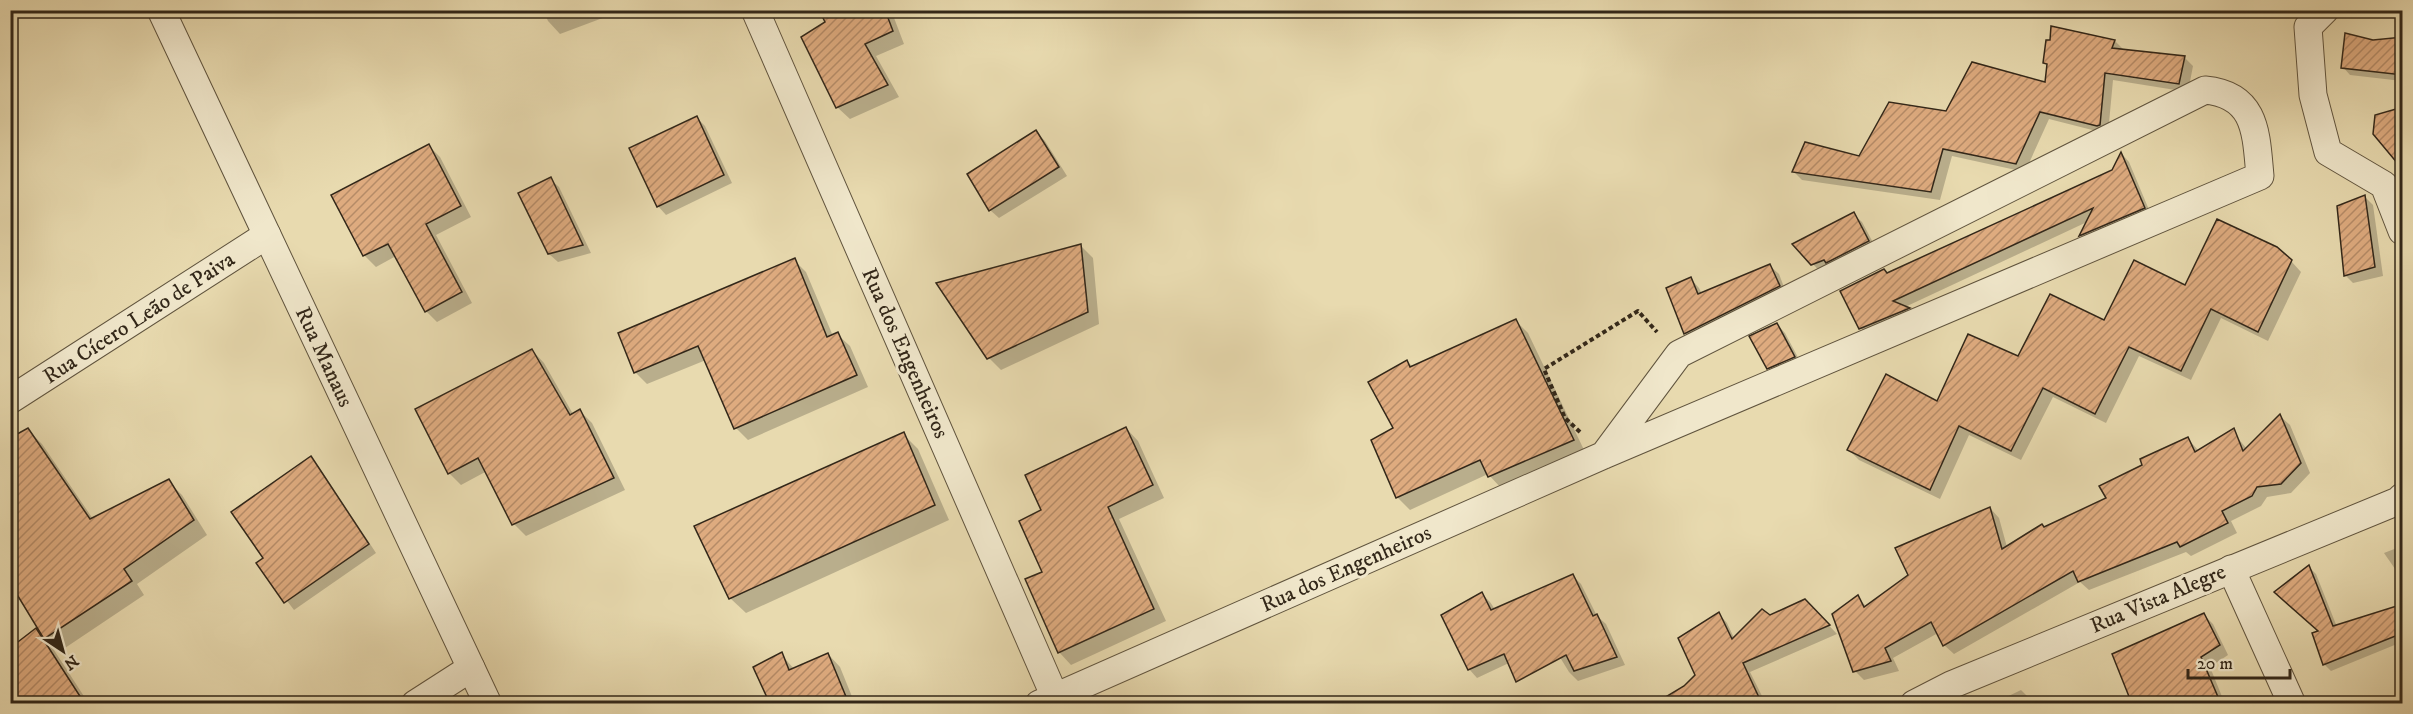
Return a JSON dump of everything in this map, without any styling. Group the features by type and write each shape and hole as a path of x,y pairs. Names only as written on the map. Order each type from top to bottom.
{"street":[{"name":"Rua Manaus","path":"161,10 488,704"},
{"name":"Rua dos Engenheiros","path":"755,10 1050,701 1605,455 2260,176 2256,129 2246,112 2234,99 2221,91 2205,90 1678,354"},
{"path":"2325,10 2308,27 2313,95 2328,152 2384,185 2403,231"},
{"name":"Rua Cícero Leão de Paiva","path":"10,400 267,235"},
{"path":"1605,455 1678,354"},
{"name":"Rua Vista Alegre","path":"1914,704 1956,694 2231,568 2403,497"},
{"path":"2231,568 2292,704"},
{"path":"415,704 471,668"}],"path":[{"path":"1605,455 1565,418 1544,369 1638,311 1678,354"}],"building":[{"path":"819,10 885,10 893,31 865,44 888,85 836,108 801,37 825,22"},
{"path":"2051,26 2115,40 2112,48 2185,56 2179,84 2105,73 2100,125 2040,112 2016,164 1943,149 1931,192 1792,172 1805,142 1859,156 1889,102 1946,111 1972,62 2045,82 2047,64 2043,63 2046,40 2050,40"},
{"path":"2345,33 2373,40 2403,37 2403,75 2341,68"},
{"path":"2403,107 2403,170 2373,134 2375,115"},
{"path":"697,116 724,175 657,207 629,148"},
{"path":"1036,130 1059,167 989,211 967,174"},
{"path":"429,144 461,206 426,224 462,292 425,312 388,244 363,256 331,195"},
{"path":"2121,152 2145,208 2079,236 2093,208 1893,301 1910,308 1859,329 1840,291 1884,269 1887,273 2112,170"},
{"path":"551,177 583,245 548,254 518,193"},
{"path":"2365,195 2375,267 2344,276 2337,206"},
{"path":"1854,212 1869,241 1826,263 1824,260 1811,265 1792,244"},
{"path":"2217,219 2277,247 2292,260 2258,332 2211,309 2181,371 2129,347 2095,414 2043,388 2011,451 1959,426 1930,490 1847,450 1886,374 1937,401 1968,334 2018,356 2050,294 2104,320 2134,260 2185,285"},
{"path":"1081,244 1088,312 987,359 936,283"},
{"path":"795,258 827,337 838,332 857,375 734,429 698,346 634,373 618,333"},
{"path":"1770,264 1780,286 1684,334 1666,288 1691,277 1698,294"},
{"path":"1516,319 1574,440 1488,477 1480,460 1396,498 1371,440 1393,428 1368,382 1407,360 1410,367"},
{"path":"1777,323 1795,357 1767,369 1749,336"},
{"path":"532,349 570,415 580,409 614,478 512,525 478,458 448,474 415,409"},
{"path":"2280,414 2301,463 2281,484 2257,487 2252,496 2222,511 2228,523 2180,547 2177,542 2078,582 2073,571 1943,646 1931,622 1885,648 1891,661 1853,672 1832,614 1858,595 1864,607 1908,575 1895,548 1990,507 2002,549 2042,524 2044,527 2106,498 2099,486 2142,465 2140,459 2188,437 2195,452 2234,428 2243,451"},
{"path":"1126,427 1153,485 1108,507 1154,609 1058,653 1025,579 1042,572 1019,521 1041,510 1025,475"},
{"path":"28,428 90,519 169,479 194,520 124,569 132,581 44,639 10,583 10,438"},
{"path":"904,432 935,505 729,599 694,526"},
{"path":"311,456 369,544 284,603 256,563 263,558 231,512"},
{"path":"2309,565 2333,626 2403,604 2403,633 2323,665 2312,633 2318,631 2274,592"},
{"path":"1573,574 1593,616 1597,614 1617,657 1574,671 1566,655 1516,682 1504,654 1468,670 1441,615 1482,592 1491,610"},
{"path":"1805,599 1830,625 1743,663 1762,704 1654,704 1684,686 1695,675 1678,638 1719,612 1732,639 1762,609 1770,615"},
{"path":"2204,613 2220,645 2201,657 2221,704 2132,704 2112,654"},
{"path":"36,628 85,704 10,704 10,648"},
{"path":"782,652 789,670 828,653 849,704 770,704 753,667"}]}
